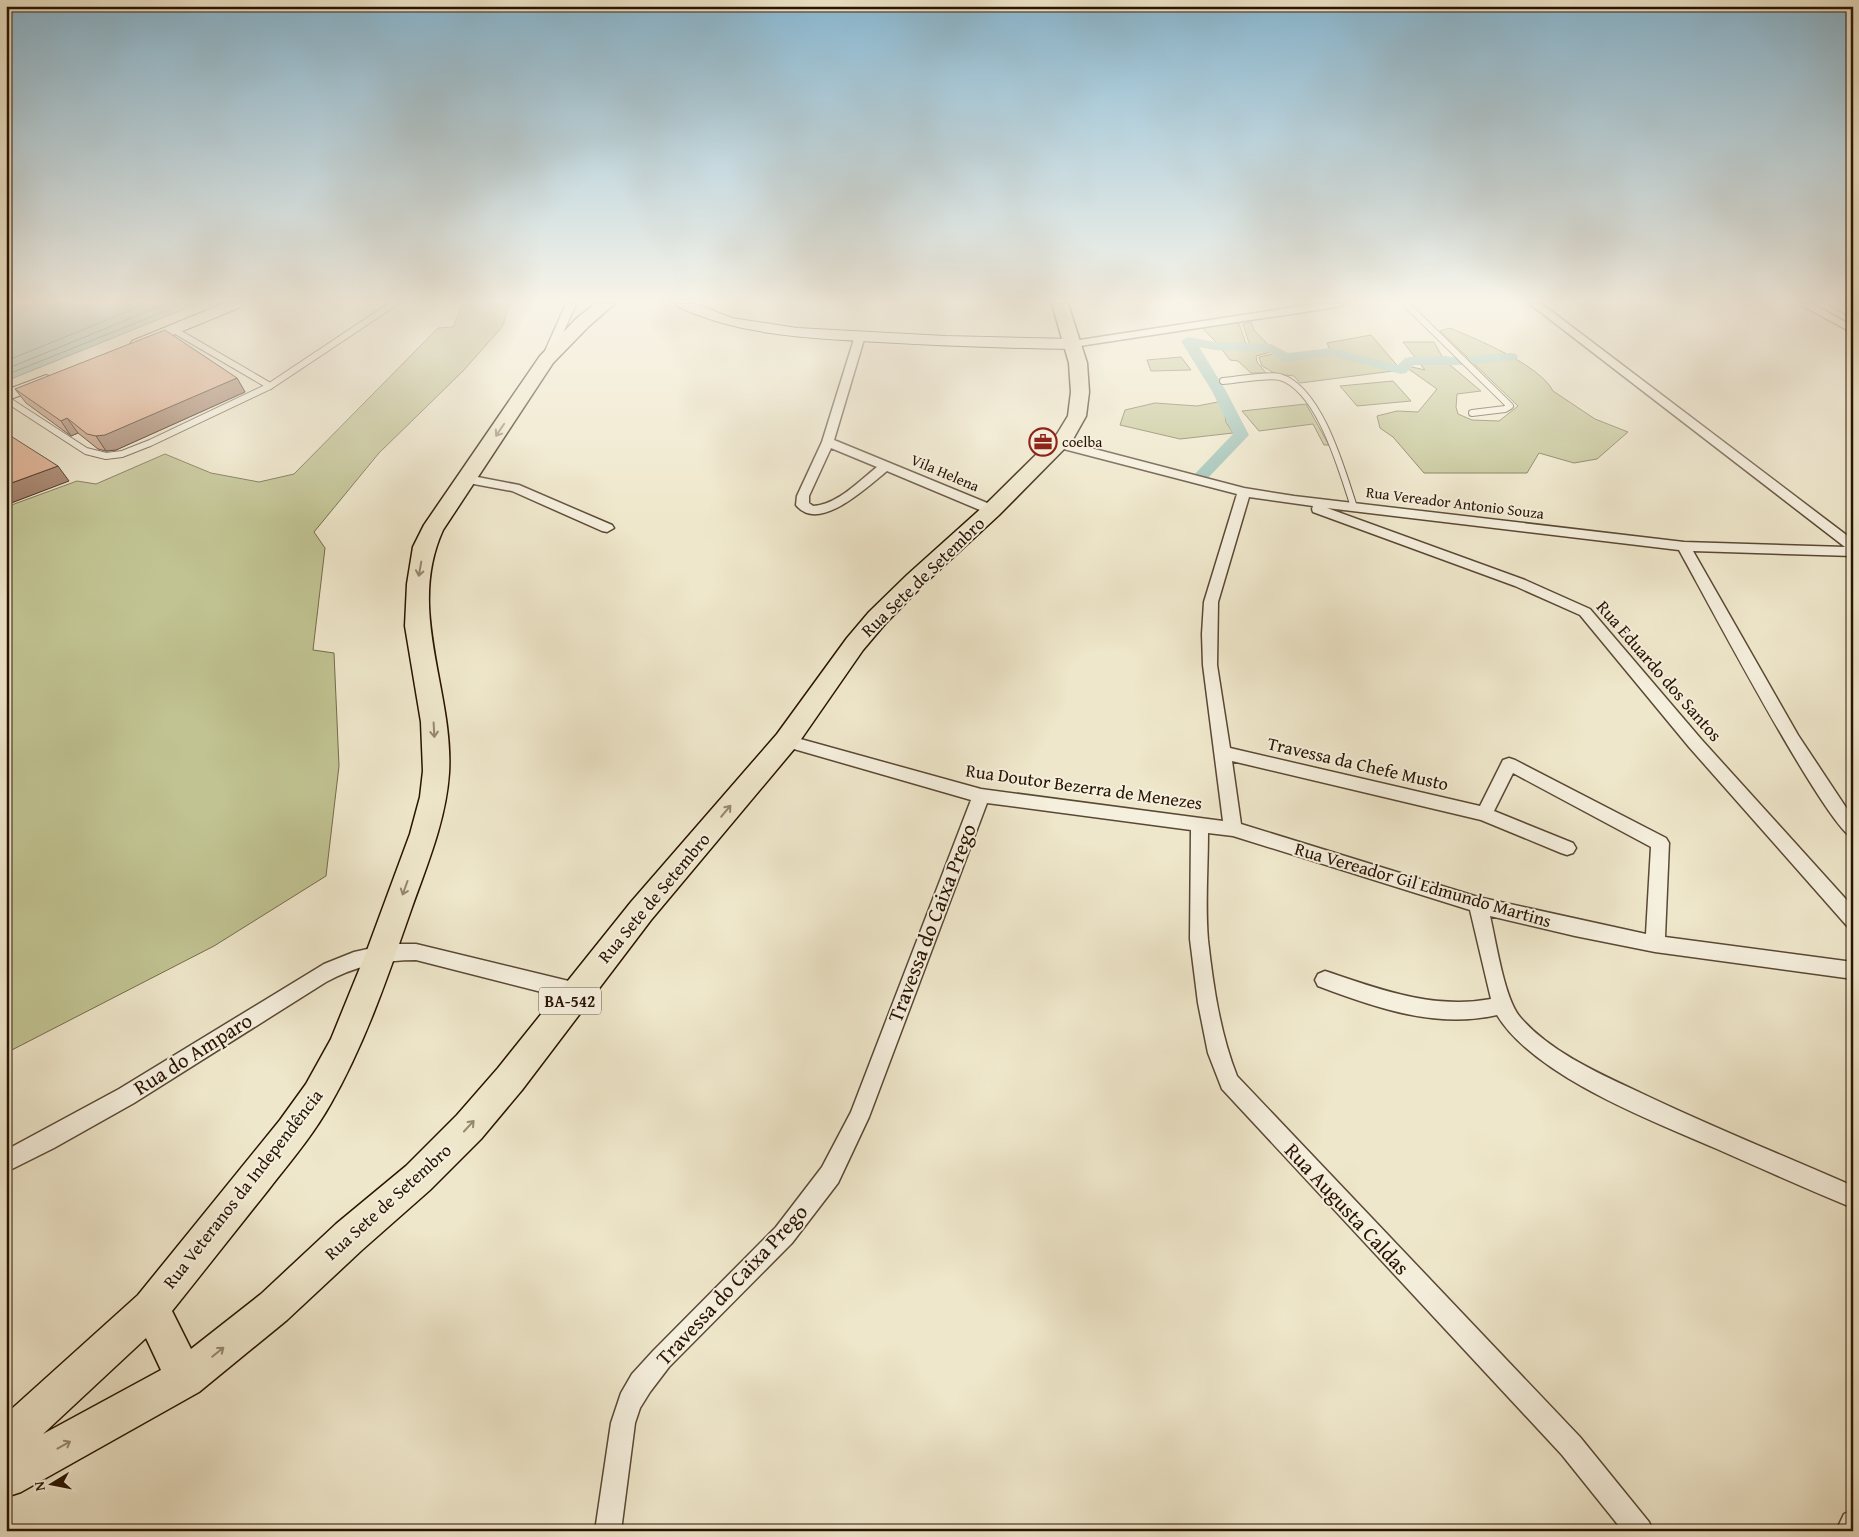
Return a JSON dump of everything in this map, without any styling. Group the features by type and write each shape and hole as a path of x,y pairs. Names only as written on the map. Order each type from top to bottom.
{"main road":[{"name":"Rua Veteranos da Independência","path":"6,1441 151,1308 292,1132 318,1095 343,1048 382,954 424,834 433,797 436,770 434,722 417,626 418,584 424,547 432,530 468,480 536,376"},
{"name":"Rua Sete de Setembro","path":"6,1477 185,1378 274,1307 349,1237 418,1178 469,1127 504,1086 641,911 786,741 855,644 876,618 1060,444 1072,426 1079,405 1080,376"},
{"path":"151,1308 185,1378"}],"street":[{"path":"6,397 56,376"},
{"path":"828,442 848,376"},
{"path":"1628,376 1853,548"},
{"name":"Vila Helena","path":"885,466 832,507 822,511 806,509 802,506 803,496 828,442 992,510"},
{"name":"Rua Vereador Antonio Souza","path":"1060,444 1244,492 1294,500 1684,546 1853,552"},
{"path":"468,480 515,488 607,528"},
{"path":"1232,829 1210,665 1210,626 1212,602 1244,492"},
{"name":"Rua Eduardo dos Santos","path":"1294,500 1520,583 1585,612 1695,743 1853,920"},
{"path":"1380,510 1382,533"},
{"path":"1684,546 1792,739 1853,831"},
{"name":"Rua Doutor Bezerra de Menezes","path":"786,741 981,796 1232,829"},
{"name":"Travessa da Chefe Musto","path":"1222,753 1484,814 1567,848"},
{"path":"1484,814 1508,764 1660,843 1655,944"},
{"name":"Travessa do Caixa Prego","path":"608,1531 623,1423 630,1402 641,1383 661,1359 784,1235 830,1175 859,1117 981,796"},
{"name":"Rua Augusta Caldas","path":"1200,824 1199,939 1208,1003 1218,1054 1229,1082 1571,1446 1640,1531"},
{"name":"Rua Vereador Gil Edmundo Martins","path":"1232,829 1478,905 1575,928 1655,944 1853,971"},
{"path":"1478,905 1502,1005 1513,1022 1556,1060 1587,1078 1666,1116 1853,1197"},
{"name":"Rua do Amparo","path":"6,1161 58,1136 332,969 352,959 404,951 432,955 577,992"},
{"path":"1325,980 1390,1001 1446,1011 1476,1010 1502,1005"},
{"path":"1849,1531 1853,1523"}],"lane":[{"path":"252,376 270,386"},
{"path":"6,397 86,451 106,456 129,452 150,443 270,386 285,376"},
{"path":"1223,381 1278,376 1293,382 1320,419 1333,446 1354,507"},
{"path":"1472,414 1505,409 1510,406 1479,376"}],"green space":[{"path":"391,376 458,376 379,453 314,532 325,548 313,650 334,653 339,766 326,876 214,946 6,1053 6,507 77,481 96,484 165,454 211,473 259,482 294,474"},
{"path":"1292,376 1357,376 1300,383"},
{"path":"1418,376 1463,376 1481,391 1457,394 1456,407 1458,414 1472,420 1499,421 1518,406 1487,376 1540,376 1553,391 1595,419 1628,432 1597,459 1574,463 1539,453 1527,473 1424,473 1393,437 1380,428 1377,416 1397,411 1418,412 1437,389"},
{"path":"1393,381 1411,401 1357,406 1340,386"},
{"path":"1223,401 1226,422 1233,433 1180,439 1120,425 1125,410 1155,403 1197,406"},
{"path":"1306,404 1329,445 1324,445 1313,424 1259,431 1242,411"}],"water":[{"path":"6,376 19,376 6,381"}],"building":[{"path":"49,376 234,376 237,378 105,435 96,436 87,434 67,418 61,421 15,389"},
{"path":"6,433 58,466 6,485"}],"waterway":[{"path":"1200,477 1241,435 1210,376"}],"place":[{"name":"coelba","path":"1043,442"}]}
